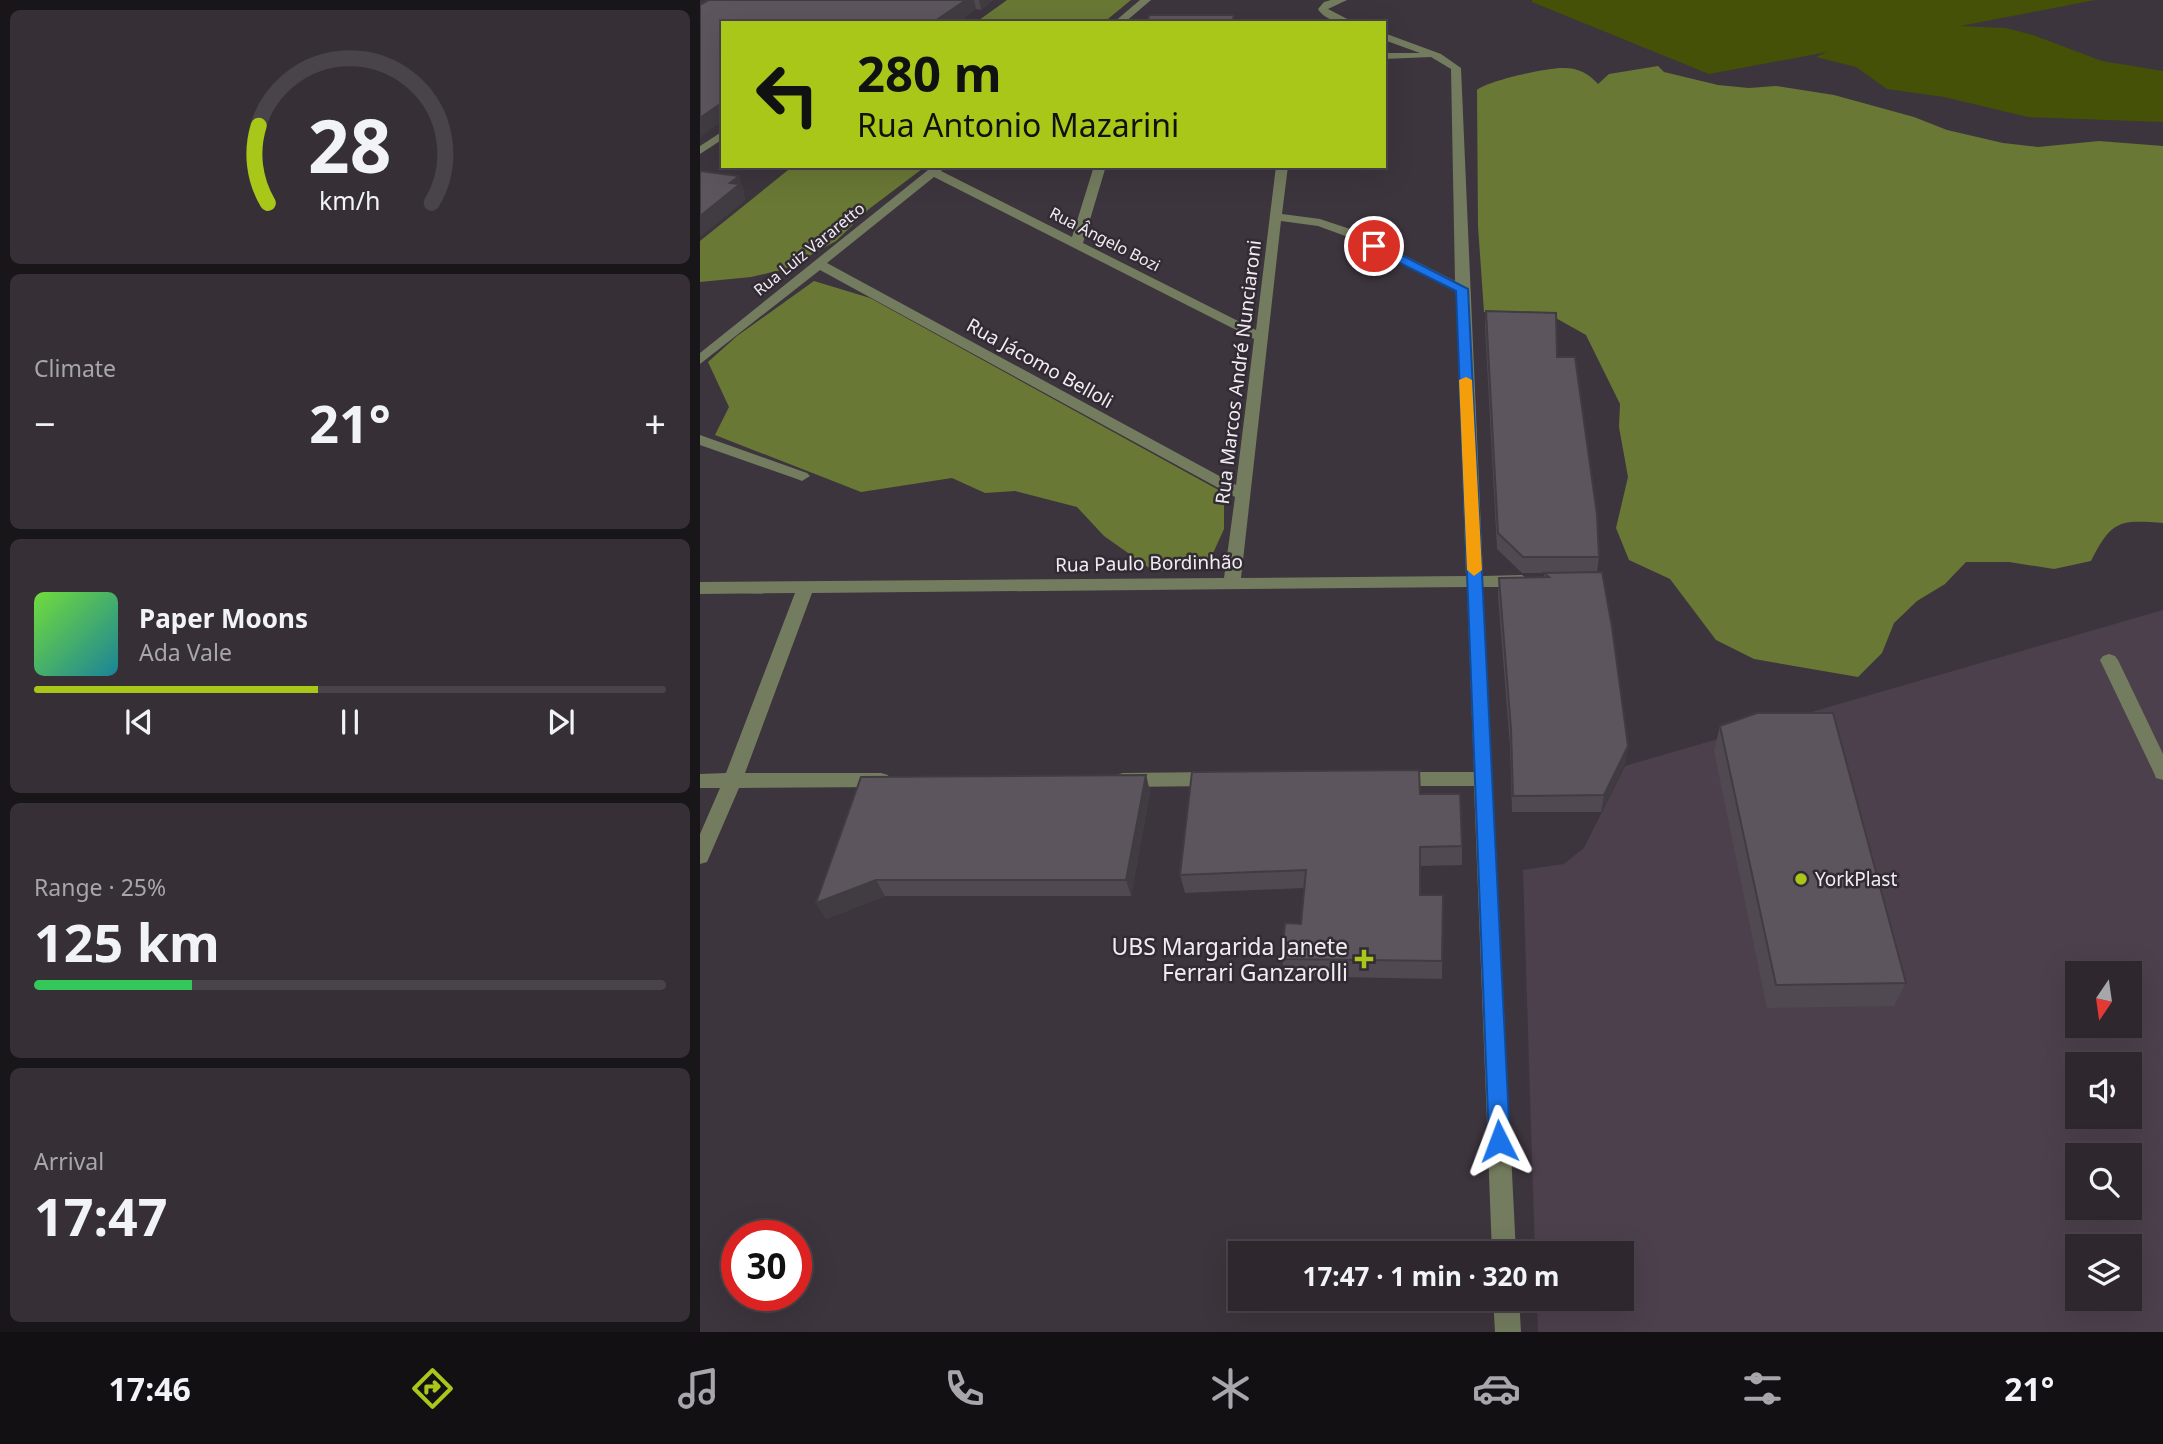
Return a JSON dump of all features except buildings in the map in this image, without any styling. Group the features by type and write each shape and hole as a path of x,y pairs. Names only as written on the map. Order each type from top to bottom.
{"street":[{"path":"1120,21 1146,0"},
{"path":"1342,0 1327,4 1323,9 1325,13 1345,21"},
{"path":"1386,37 1437,56 1456,68 1462,289 1503,1241"},
{"path":"1386,56 1437,56"},
{"path":"700,151 721,135"},
{"path":"1076,244 1099,168"},
{"name":"Rua Marcos André Nunciaroni","path":"1232,583 1282,168"},
{"name":"Rua Ângelo Bozi","path":"937,169 1076,244 1262,338"},
{"name":"Rua Luiz Vararetto","path":"700,359 937,169"},
{"path":"1276,216 1320,223 1352,234 1462,289"},
{"name":"Rua Jácomo Belloli","path":"819,264 1243,495"},
{"path":"700,440 802,476"},
{"name":"Rua Paulo Bordinhão","path":"700,588 1544,581"},
{"path":"700,856 733,780 806,587"},
{"path":"2109,660 2163,773"},
{"path":"1108,780 1233,779"},
{"path":"1372,779 1483,779"},
{"path":"700,781 900,780"},
{"path":"1507,1311 1508,1332"}],"shaded area":[{"path":"2163,610 2163,1332 1538,1332 1537,1311 1634,1311 1634,1241 1535,1241 1523,870 1564,864 1584,848 1625,766"}],"green space":[{"path":"1007,0 1131,0 1105,21 978,21"},
{"path":"1532,0 2095,0 1960,26 2006,28 2033,35 2102,61 2163,71 2163,122 2028,117 1944,97 1887,89 1856,67 1816,57 1827,52 1709,74"},
{"path":"1658,66 1664,72 1718,85 1749,88 1776,86 1834,95 1914,117 1947,130 2003,143 2038,147 2099,141 2163,146 2163,523 2136,522 2118,526 2105,537 2091,561 2054,569 2009,562 1966,562 1945,584 1917,601 1894,623 1882,653 1858,677 1754,659 1716,640 1670,579 1629,560 1616,528 1628,477 1619,427 1620,404 1586,335 1554,317 1484,312 1478,226 1477,90 1505,79 1556,68 1579,70 1598,84 1609,74"},
{"path":"791,168 923,168 869,209 836,241 785,269 751,277 700,282 700,241"},
{"path":"814,281 870,298 1224,493 1224,529 1209,562 1155,572 1104,536 1077,507 1015,491 985,493 952,478 861,492 715,435 729,407 708,362 737,336"}],"slow traffic":[{"path":"1466,380 1474,570"}],"place":[{"name":"YorkPlast","path":"1801,879"},
{"name":"UBS Margarida Janete Ferrari Ganzarolli","path":"1364,959"}],"route":[{"path":"1374,246 1462,289 1499,1141"}]}
